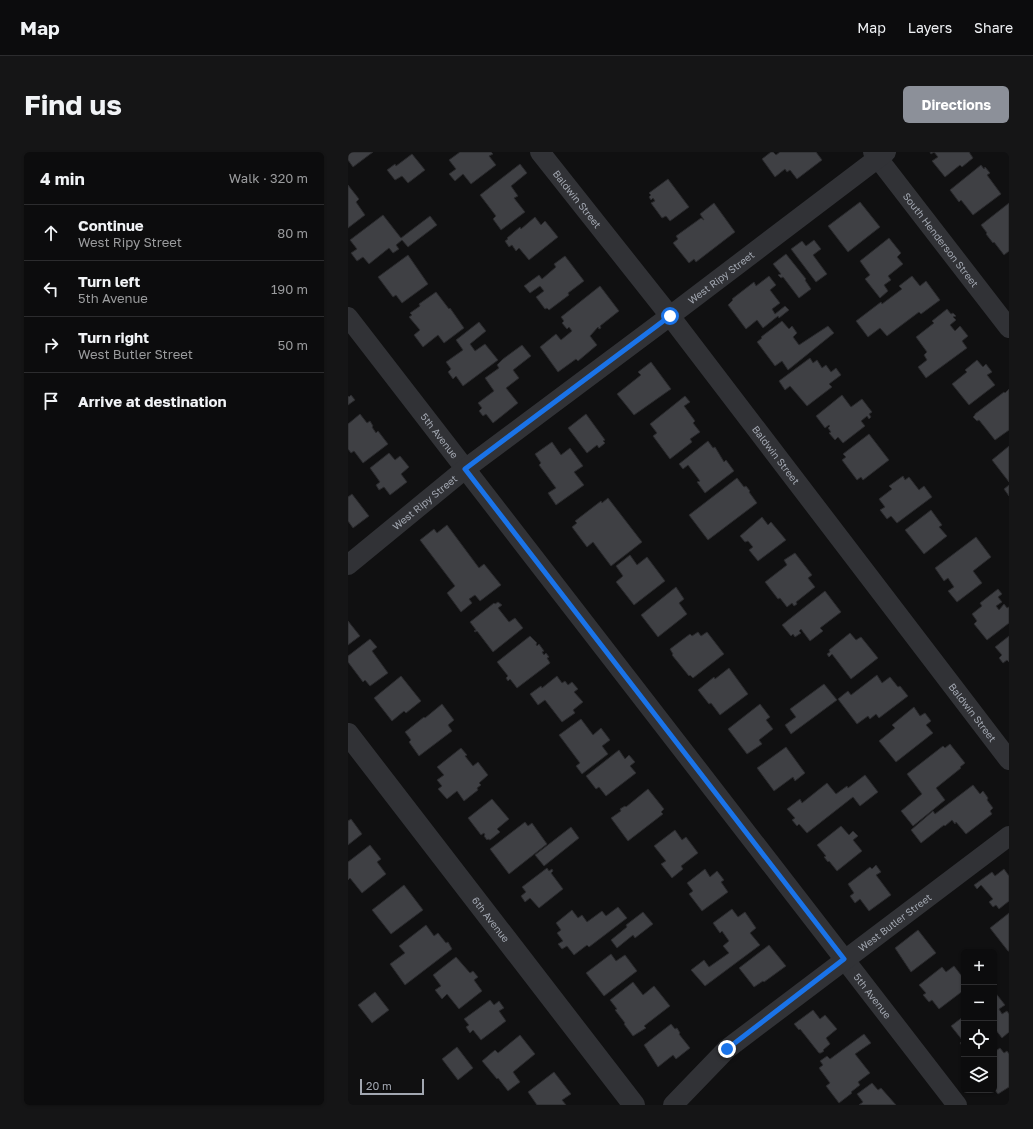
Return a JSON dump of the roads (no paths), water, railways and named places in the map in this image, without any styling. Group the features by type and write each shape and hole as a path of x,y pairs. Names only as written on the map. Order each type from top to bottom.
{"street":[{"name":"Baldwin Street","path":"540,152 670,316 1009,760"},
{"name":"West Ripy Street","path":"348,565 465,469 670,316 879,154"},
{"name":"South Henderson Street","path":"879,154 1009,328"},
{"name":"5th Avenue","path":"348,318 957,1105"},
{"name":"6th Avenue","path":"348,734 634,1105"},
{"name":"West Butler Street","path":"673,1105 727,1049 844,959 1009,836"}]}
